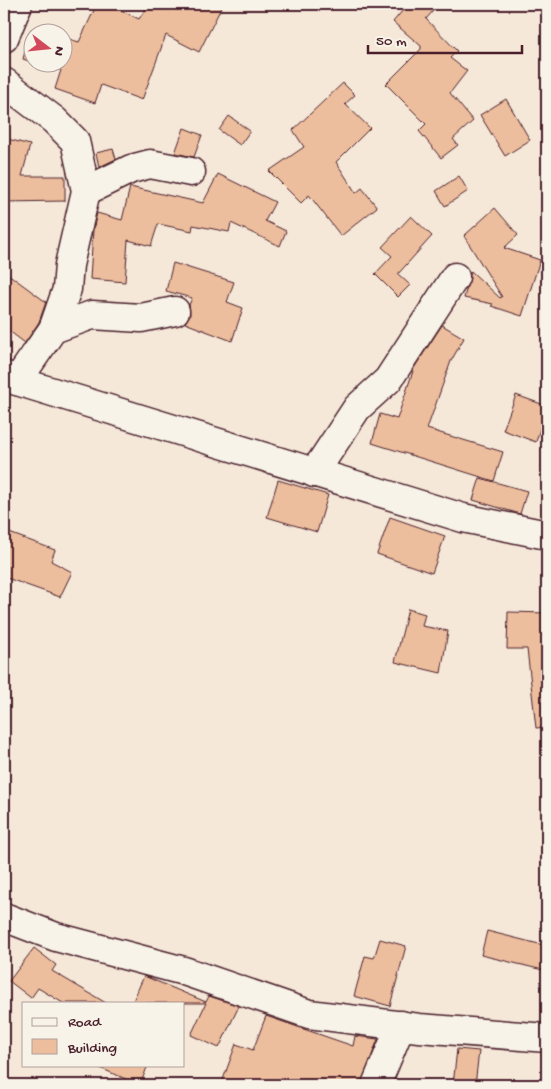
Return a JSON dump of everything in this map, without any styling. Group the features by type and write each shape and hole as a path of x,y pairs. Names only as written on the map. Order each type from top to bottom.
{"street":[{"path":"4,38 18,4"},
{"path":"4,82 54,120 75,141 86,191 69,265 68,289 53,329 10,378 462,518 547,535"},
{"path":"86,191 131,169 150,164 190,172"},
{"path":"314,472 357,408 388,380 455,278"},
{"path":"68,289 92,315"},
{"path":"53,329 92,315 141,318 175,311"},
{"path":"4,917 56,937 184,970 309,1014 401,1025 547,1038"},
{"path":"376,1085 401,1025"}],"building":[{"path":"97,4 108,4 139,19 149,4 223,4 199,52 166,35 142,100 101,85 95,103 55,89 60,72 72,72 72,40 79,42"},
{"path":"408,4 439,4 426,19 457,51 450,58 467,71 450,93 473,121 453,139 458,145 441,158 419,131 426,124 386,84 421,49 421,46 393,22"},
{"path":"343,83 355,95 345,104 370,128 336,162 356,193 362,188 377,207 341,236 309,195 301,203 269,171 304,147 293,130"},
{"path":"506,99 530,140 505,156 480,115"},
{"path":"229,116 250,131 240,145 219,130"},
{"path":"184,128 202,135 194,157 175,153"},
{"path":"4,138 30,145 22,176 65,176 65,201 4,202"},
{"path":"113,149 116,159 99,167 96,153"},
{"path":"218,174 275,202 265,221 286,231 280,246 231,223 229,232 193,225 192,231 158,224 151,246 128,240 125,282 90,279 93,230 97,213 122,220 130,187 203,203"},
{"path":"459,176 468,191 445,206 436,191"},
{"path":"495,208 518,235 504,248 540,260 522,316 491,306 493,304 464,298 471,271 500,298 502,297 464,236"},
{"path":"411,216 432,236 398,274 410,285 398,297 375,274 392,256 382,247"},
{"path":"173,263 234,282 227,302 243,308 232,341 185,323 190,315 189,305 192,298 166,291"},
{"path":"4,271 46,302 39,322 25,343 4,327"},
{"path":"442,325 464,338 451,361 427,429 503,452 494,481 372,443 380,414 397,419 414,368"},
{"path":"516,395 547,406 536,442 503,430"},
{"path":"480,478 527,491 520,514 473,500"},
{"path":"278,480 328,495 317,532 267,517"},
{"path":"390,517 445,536 432,573 377,554"},
{"path":"4,531 55,550 51,561 72,572 60,597 4,577"},
{"path":"408,609 425,614 422,626 448,631 441,673 395,662"},
{"path":"508,612 547,613 547,727 536,728 527,649 507,649"},
{"path":"487,931 547,946 547,971 481,955"},
{"path":"380,939 406,946 390,1006 354,996 365,956 374,958"},
{"path":"34,948 56,965 52,971 104,1002 61,1002 38,988 31,998 9,981"},
{"path":"144,976 206,1002 209,996 239,1006 219,1048 191,1035 206,1003 132,1002"},
{"path":"266,1016 353,1046 355,1036 378,1039 361,1085 221,1085 236,1044 253,1050"},
{"path":"457,1049 479,1051 475,1085 453,1085"},
{"path":"95,1066 148,1066 140,1085"}]}
